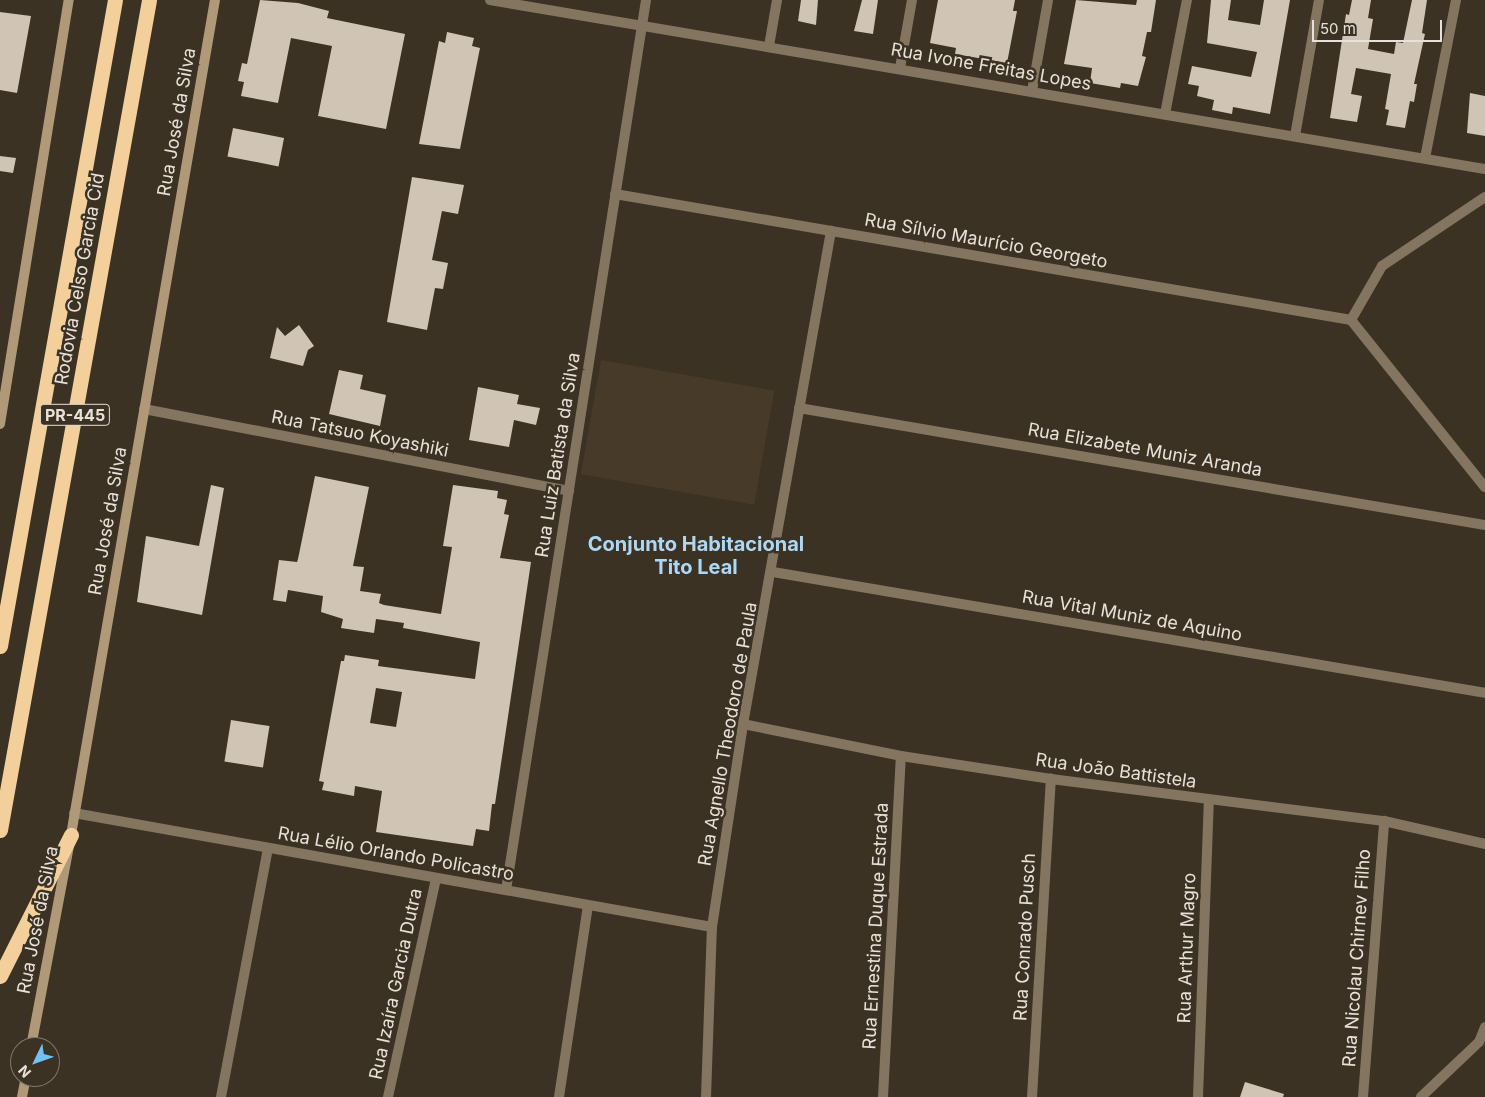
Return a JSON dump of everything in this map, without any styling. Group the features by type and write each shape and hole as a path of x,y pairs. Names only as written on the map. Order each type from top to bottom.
{"highway":[{"name":"Rodovia Celso Garcia Cid","path":"0,646 115,0"},
{"name":"Rodovia Celso Garcia Cid","path":"0,830 149,0"},
{"path":"0,976 71,835"}],"street":[{"path":"0,424 69,0"},
{"name":"Rua José da Silva","path":"33,1037 71,835 215,0"},
{"name":"Rua Ivone Freitas Lopes","path":"494,0 1485,169"},
{"name":"Rua Luiz Batista da Silva","path":"506,890 646,0"},
{"path":"769,46 778,0"},
{"path":"900,68 912,0"},
{"path":"1032,91 1048,0"},
{"path":"1165,114 1187,0"},
{"path":"1295,136 1319,0"},
{"path":"1425,158 1456,0"},
{"name":"Rua Sílvio Maurício Georgeto","path":"615,194 1351,320"},
{"path":"1485,197 1382,266 1351,320 1485,487"},
{"name":"Rua Agnello Theodoro de Paula","path":"706,1097 712,927 743,724 773,572 799,408 831,231"},
{"name":"Rua Elizabete Muniz Aranda","path":"799,408 1485,525"},
{"name":"Rua Tatsuo Koyashiki","path":"144,409 569,491"},
{"name":"Rua Vital Muniz de Aquino","path":"773,572 1485,693"},
{"name":"Rua João Battistela","path":"743,724 901,756 1051,779 1209,801 1384,821 1485,844"},
{"name":"Rua Ernestina Duque Estrada","path":"883,1097 901,756"},
{"name":"Rua Conrado Pusch","path":"1032,1097 1051,779"},
{"name":"Rua Arthur Magro","path":"1198,1097 1209,801"},
{"name":"Rua Lélio Orlando Policastro","path":"74,813 712,927"},
{"name":"Rua Nicolau Chirnev Filho","path":"1363,1097 1384,821"},
{"path":"221,1097 268,848"},
{"name":"Rua Izaíra Garcia Dutra","path":"388,1097 436,878"},
{"path":"559,1097 588,905"},
{"path":"1421,1097 1479,1042 1485,1027"}],"shaded area":[{"path":"601,360 774,391 754,505 581,474"}],"building":[{"path":"260,0 298,3 329,11 327,18 405,34 386,129 318,116 332,46 291,38 278,103 241,96 244,82 238,81 242,63 247,64"},
{"path":"801,0 818,0 816,25 798,21"},
{"path":"862,0 878,0 873,34 854,31"},
{"path":"938,0 1015,0 1013,11 1017,11 1007,63 955,54 956,48 930,43"},
{"path":"1076,0 1136,5 1137,0 1156,0 1151,32 1147,32 1142,56 1146,57 1138,86 1121,83 1120,88 1090,83 1092,68 1064,64"},
{"path":"1211,0 1231,0 1228,20 1260,25 1264,0 1290,0 1270,114 1233,107 1232,114 1212,110 1214,100 1197,96 1199,86 1188,84 1192,66 1251,77 1257,52 1207,43"},
{"path":"1352,0 1371,0 1368,18 1373,19 1368,49 1394,54 1396,42 1403,43 1412,0 1427,0 1422,33 1425,34 1414,84 1417,84 1414,102 1410,101 1405,128 1386,125 1389,110 1385,109 1391,74 1356,68 1351,94 1362,96 1357,122 1330,118 1346,14 1349,15"},
{"path":"0,12 31,16 17,93 0,90"},
{"path":"447,32 474,38 472,46 480,48 460,149 419,144 439,41 445,43"},
{"path":"1470,93 1485,96 1485,136 1467,133"},
{"path":"233,128 284,138 279,166 227,156"},
{"path":"0,156 16,158 13,173 0,171"},
{"path":"412,177 464,185 458,214 442,211 432,260 448,263 443,289 435,288 427,330 387,322"},
{"path":"299,325 314,346 308,350 303,366 270,358 277,327 285,336"},
{"path":"339,370 363,375 360,389 386,395 380,426 329,414"},
{"path":"478,387 519,395 517,404 540,408 536,425 514,420 509,447 469,440"},
{"path":"315,476 369,487 353,566 364,567 360,591 381,594 379,603 384,605 441,614 452,547 443,546 453,485 498,491 497,498 507,500 504,514 509,515 500,558 531,562 495,804 492,804 489,831 476,829 473,846 376,832 382,791 355,786 354,796 322,790 324,782 319,781 341,661 344,661 345,655 379,660 378,666 475,679 480,642 403,628 404,623 376,619 374,633 341,628 343,619 321,612 323,596 288,590 286,602 273,600 279,560 297,562","holes":["376,688 402,692 396,727 370,723"]},
{"path":"211,485 224,488 202,615 137,602 146,536 199,546"},
{"path":"231,720 270,726 263,768 224,761"},
{"path":"1245,1082 1284,1094 1283,1097 1240,1097"}],"district":[{"name":"Conjunto Habitacional Tito Leal","path":"696,556"}]}
